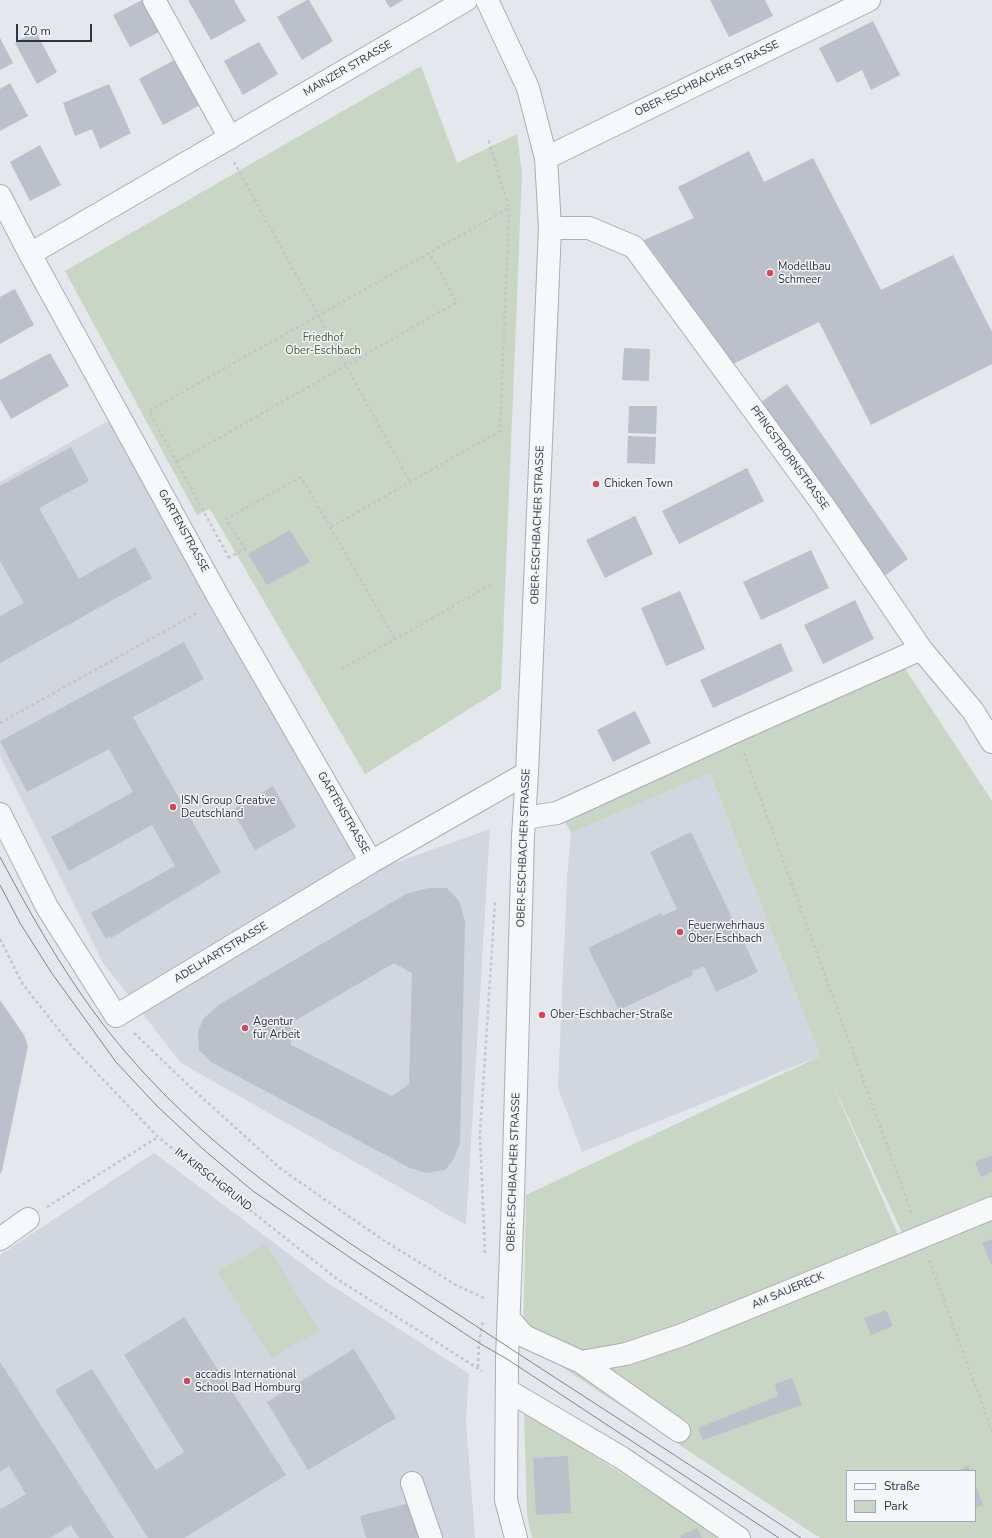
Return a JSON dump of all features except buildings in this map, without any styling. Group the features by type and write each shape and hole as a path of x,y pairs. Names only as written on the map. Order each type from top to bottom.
{"street":[{"path":"154,0 226,140"},
{"name":"MAINZER STRASSE","path":"30,254 466,0"},
{"name":"OBER-ESCHBACHER STRASSE","path":"546,158 869,0"},
{"name":"OBER-ESCHBACHER STRASSE","path":"494,2 528,88 546,158 550,228 528,773 524,818 507,1390 506,1500 509,1536"},
{"name":"GARTENSTRASSE","path":"0,196 30,254 220,600 371,862"},
{"name":"PFINGSTBORNSTRASSE","path":"550,228 589,228 634,247 824,506 921,649 973,710 992,742"},
{"path":"524,818 557,813 736,731 921,649"},
{"name":"ADELHARTSTRASSE","path":"116,1016 371,862 528,773"},
{"path":"0,814 47,907 116,1016"},
{"name":"AM SAUERECK","path":"581,1362 626,1354 682,1335 992,1208"},
{"path":"0,1239 28,1219"},
{"path":"510,1320 524,1336 581,1362 680,1431"},
{"path":"507,1390 622,1458 739,1538"},
{"path":"412,1483 431,1538"}],"path":[{"path":"331,527 500,430 509,208 488,139"},
{"path":"226,140 318,315 410,482"},
{"path":"229,558 149,411 509,208"},
{"path":"177,462 457,302 429,253"},
{"path":"205,571 245,549 226,519 301,476 396,639"},
{"path":"342,669 491,585"},
{"path":"0,722 220,600"},
{"path":"736,731 992,1430"},
{"path":"485,1260 480,1135 495,898"},
{"name":"IM KIRSCHGRUND","path":"0,939 22,983 69,1043 158,1137 337,1279 478,1367 479,1343 484,1314"},
{"path":"116,1016 186,1083 281,1169 383,1240 456,1285 487,1300 486,1292"},
{"path":"28,1219 158,1137"}],"shaded area":[{"path":"129,409 378,869 490,829 466,1225 181,1063 103,963 0,756 0,482"},
{"path":"710,773 820,1056 582,1152 558,1088 567,879 571,833"},
{"path":"154,1153 329,1284 469,1374 466,1422 475,1538 0,1538 0,1255"}],"green space":[{"name":"Friedhof Ober-Eschbach","path":"421,66 457,163 517,134 522,174 501,689 365,774 210,509 197,515 65,271"},
{"path":"902,664 992,801 992,1206 904,1237 832,1083 903,1246 992,1216 992,1538 820,1538 523,1341 526,1195 820,1056 710,773 571,833 564,820"},
{"path":"266,1244 319,1330 272,1358 217,1272"},
{"path":"524,1410 721,1538 532,1538 527,1516"}],"tram line":[{"path":"0,857 28,909 58,959 91,1008 128,1055 163,1093 200,1129 280,1194 364,1253 801,1538"},
{"path":"0,885 20,923 51,972 116,1062 157,1106 204,1150 253,1191 358,1263 779,1538"}],"place":[{"name":"Modellbau Schmeer","path":"770,273"},
{"name":"Chicken Town","path":"596,484"},
{"name":"ISN Group Creative Deutschland","path":"173,807"},
{"name":"Feuerwehrhaus Ober Eschbach","path":"680,932"},
{"name":"Ober-Eschbacher-Straße","path":"542,1015"},
{"name":"Agentur für Arbeit","path":"245,1028"},
{"name":"accadis International School Bad Homburg","path":"187,1381"}]}
